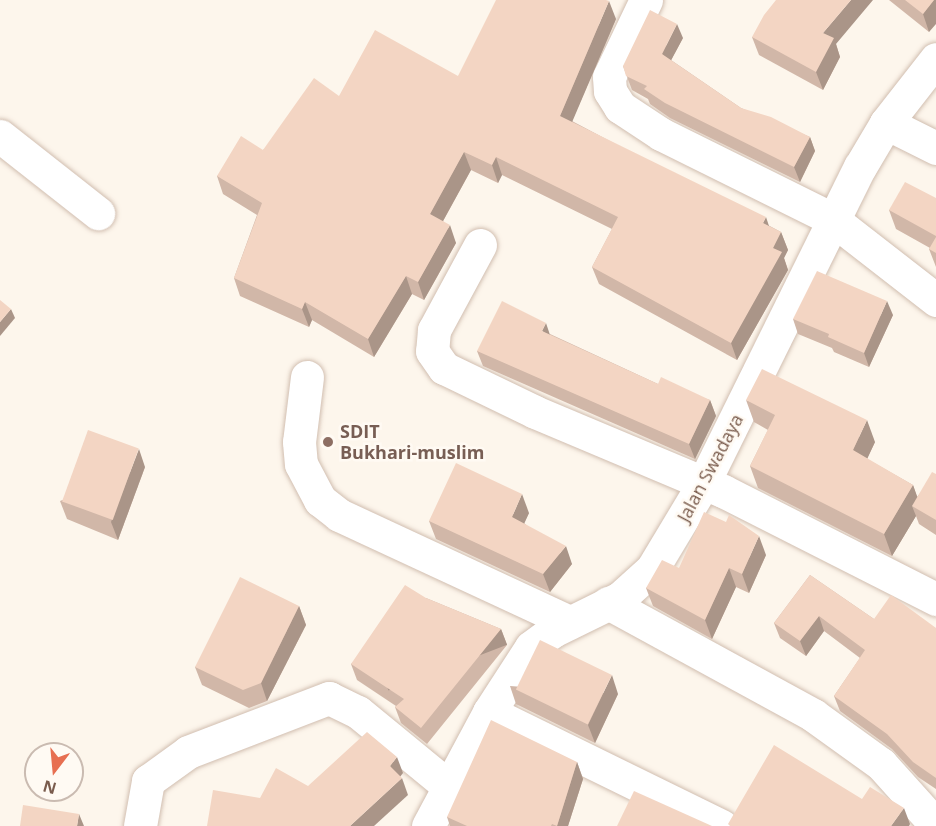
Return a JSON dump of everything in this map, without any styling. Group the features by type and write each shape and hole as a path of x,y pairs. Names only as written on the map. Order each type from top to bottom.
{"street":[{"path":"646,0 609,77 610,91 620,107 661,134 832,219 936,300"},
{"name":"Jalan Swadaya","path":"429,826 448,786 489,712 531,647 568,622 633,589 652,569 703,484 832,219 886,123 936,59"},
{"path":"886,123 936,148"},
{"path":"0,136 98,213"},
{"path":"480,244 434,330 432,351 444,368 534,412 796,525 936,599"},
{"path":"307,378 299,442 301,464 320,500 349,520 568,622"},
{"path":"608,603 813,714 881,764 936,825"},
{"path":"140,826 148,781 188,752 329,698 358,712 448,786"},
{"path":"489,712 722,826"}],"building":[{"path":"496,0 609,1 560,116 766,217 763,223 781,232 773,248 782,252 731,343 592,267 618,217 496,157 492,165 464,152 430,214 450,225 418,282 406,276 368,339 305,302 302,309 234,278 262,203 217,176 241,136 263,150 314,78 339,96 375,30 458,76"},
{"path":"776,0 851,0 823,33 834,38 816,72 752,37 764,15"},
{"path":"905,0 934,0 923,14"},
{"path":"650,10 677,24 662,54 741,108 771,117 810,137 794,167 665,103 644,89 647,86 626,76 623,66"},
{"path":"905,182 936,198 936,236 889,210"},
{"path":"936,237 936,253 929,249"},
{"path":"817,271 887,301 864,353 828,337 829,334 793,319"},
{"path":"0,300 11,309 0,322"},
{"path":"502,301 546,323 542,331 658,384 661,377 710,400 689,444 477,351"},
{"path":"762,369 867,420 853,450 913,485 884,534 750,466 775,415 746,400"},
{"path":"88,430 139,448 113,520 62,501"},
{"path":"456,463 522,494 512,517 566,546 543,574 429,521"},
{"path":"932,472 936,474 936,520 912,506"},
{"path":"704,512 726,522 729,515 759,536 742,574 729,568 705,620 646,588 662,560 679,568"},
{"path":"810,575 874,619 891,595 936,628 936,778 913,762 887,734 834,696 865,650 819,616 800,641 774,623"},
{"path":"240,577 299,606 261,683 243,690 195,667"},
{"path":"405,585 426,598 501,629 421,728 395,707 404,699 351,664"},
{"path":"540,640 612,675 588,725 516,689"},
{"path":"491,720 577,762 557,826 552,824 551,826 467,826 447,817"},
{"path":"367,732 397,757 390,766 402,778 350,826 207,826 213,790 260,798 276,768 308,786"},
{"path":"774,745 862,799 870,787 904,808 891,826 730,826 728,824"},
{"path":"634,791 712,826 617,826"},
{"path":"23,805 79,814 77,826 20,826"}],"place":[{"name":"SDIT Bukhari-muslim","path":"328,442"}]}
